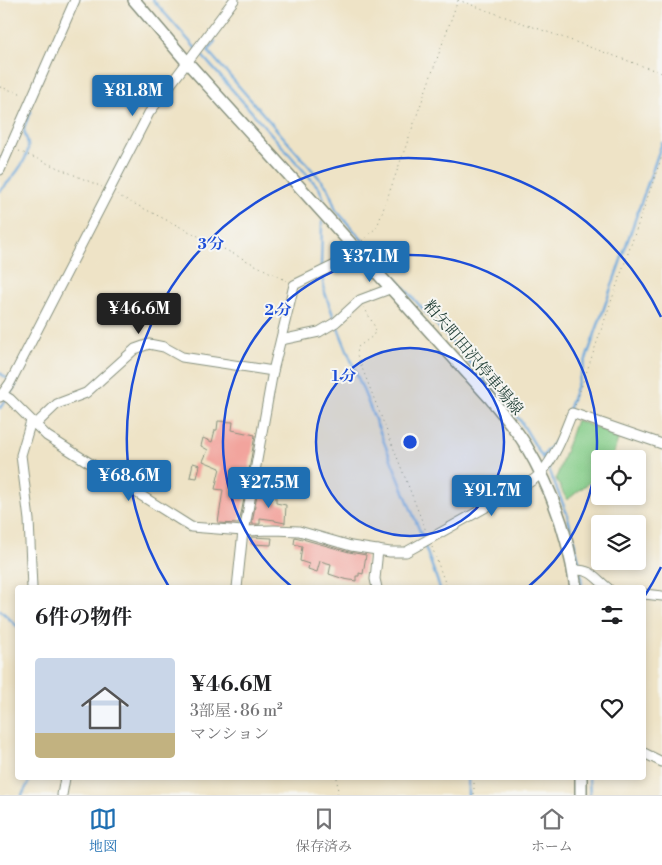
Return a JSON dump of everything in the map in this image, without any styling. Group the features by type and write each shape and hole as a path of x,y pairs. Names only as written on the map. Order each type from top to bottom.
{"main road":[{"name":"粕矢町田沢停車場線","path":"134,0 190,58 358,245 392,288 490,398 524,443 541,473 557,514 576,585"},
{"path":"581,780 581,795"}],"street":[{"path":"0,170 75,0"},
{"path":"234,0 149,113 4,397 48,436 191,527 242,531 274,530 299,532 351,546 378,550 406,552 522,487 541,473 558,447 572,413 662,444"},
{"path":"237,585 242,531 245,527 273,371 294,285 343,260 358,245"},
{"path":"281,340 319,332 331,325 360,300 392,288"},
{"path":"32,585 29,520 21,455 33,423 57,404 86,393 135,349 149,344 164,347 182,357 273,371"},
{"path":"376,585 378,550"},
{"path":"573,570 590,572 605,585"},
{"path":"646,594 662,596"},
{"path":"646,755 662,762"},
{"path":"62,795 66,780"}],"path":[{"path":"358,245 377,227 458,0 662,73"},
{"path":"0,87 33,97"},
{"path":"25,153 109,191 294,285"},
{"path":"572,413 662,156"},
{"path":"360,300 376,329 373,336 358,347 357,355 446,585"},
{"path":"337,780 338,795"},
{"path":"474,780 474,795"}],"green space":[{"path":"576,420 619,436 615,450 591,450 591,481 567,500 556,479"}],"building":[{"path":"218,421 233,422 232,430 255,435 248,476 246,476 242,494 245,494 239,524 218,523 223,490 215,489 220,468 203,461 208,450 201,446 203,438 212,442 215,430 217,430"},
{"path":"193,463 200,465 197,478 190,477"},
{"path":"257,494 276,496 276,503 286,505 285,523 260,518 260,524 252,524"},
{"path":"251,537 272,538 271,545 252,544"},
{"path":"295,537 366,555 363,574 359,573 359,576 356,576 356,581 344,579 329,574 331,564 320,561 317,572 308,569 309,564 300,561 302,546 294,544"}],"waterway":[{"path":"153,0 319,188 324,199"},
{"path":"215,41 208,51 328,188 336,210 520,420 545,462"},
{"path":"0,191 17,172 27,154 28,144 24,130 31,111"},
{"path":"565,419 662,143"},
{"path":"321,268 322,222"},
{"path":"322,274 324,290 334,318 423,539"},
{"path":"0,373 16,385 0,408"},
{"path":"543,456 556,440"},
{"path":"548,467 567,514 580,565 582,585"},
{"path":"424,544 439,585"},
{"path":"0,610 15,624"},
{"path":"22,795 30,780"},
{"path":"468,780 468,795"},
{"path":"589,780 590,795"}]}
